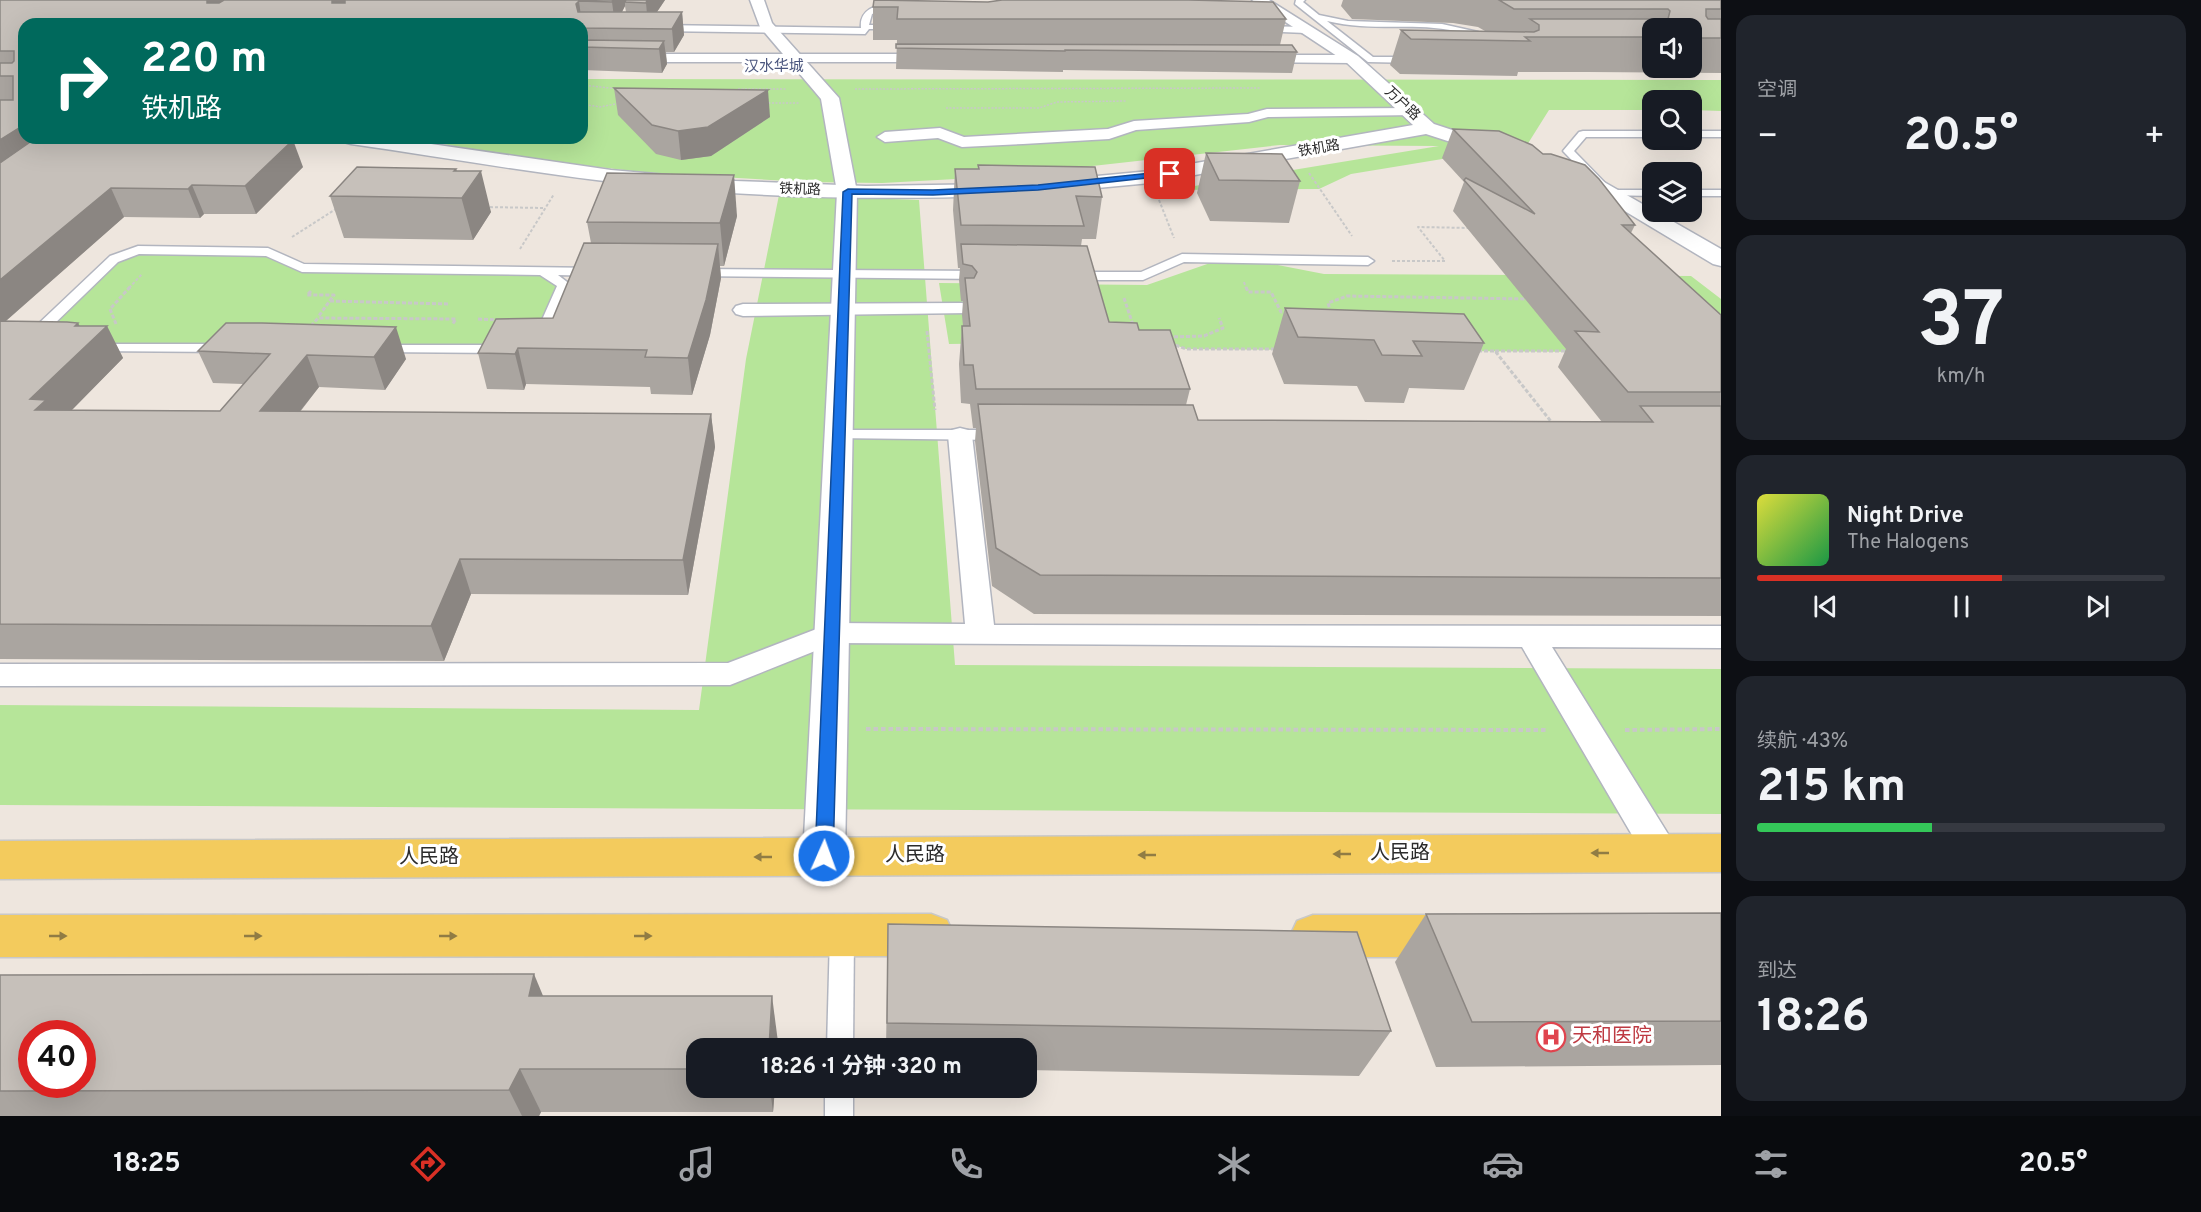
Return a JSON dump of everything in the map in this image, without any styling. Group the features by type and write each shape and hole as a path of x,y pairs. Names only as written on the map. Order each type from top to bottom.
{"main road":[{"name":"人民路","path":"0,860 1721,853"},
{"path":"0,936 972,935"},
{"path":"1269,936 1495,936"}],"street":[{"path":"757,0 765,24 826,96 848,192 824,856"},
{"name":"万户路","path":"1259,0 1352,59 1427,128 1514,157"},
{"path":"588,58 949,58"},
{"path":"1245,59 1352,59"},
{"path":"885,137 940,133 962,142 1109,134 1134,126 1249,118 1267,113 1410,112"},
{"name":"铁机路","path":"1038,188 1150,177 1427,128"},
{"name":"铁机路","path":"392,144 648,180 848,192 933,193 1013,189"},
{"path":"1558,171 1590,182 1721,259"},
{"path":"743,310 962,309"},
{"path":"949,435 981,635"},
{"path":"0,675 730,674 832,633 1721,637"},
{"path":"1531,637 1661,853"}],"lane":[{"path":"1300,0 1298,2 1371,60 1429,60"},
{"path":"643,28 865,31 864,20 869,12 902,2"},
{"path":"1314,15 1359,25 1453,27 1477,33 1499,47"},
{"path":"864,27 908,28"},
{"path":"1250,29 1306,30"},
{"path":"1642,134 1583,134 1568,152 1609,193 1642,193"},
{"path":"1702,134 1721,134"},
{"path":"1702,193 1721,193"},
{"path":"63,343 54,341 41,329 114,259 138,250 268,252 302,268 612,272"},
{"path":"1060,276 1143,276 1182,258 1368,261"},
{"path":"366,349 525,346 541,340 564,285 542,271"},
{"path":"682,273 1002,275"},
{"path":"82,347 236,348"},
{"path":"839,435 1020,435"},
{"path":"840,1038 842,935"},
{"path":"839,1098 839,1116"}],"path":[{"path":"588,85 595,85 603,89 625,89"},
{"path":"736,89 826,96 1265,88"},
{"path":"765,103 826,96"},
{"path":"926,134 916,123 916,116 920,111 929,108 974,109 1011,106 1039,108 1057,102 1117,100 1137,102"},
{"path":"588,105 600,107 630,102"},
{"path":"1294,153 1368,261 1445,261 1418,227 1477,228"},
{"path":"542,271 518,252 568,170"},
{"path":"1150,177 1182,258"},
{"path":"268,252 348,202"},
{"path":"478,207 545,208"},
{"path":"118,327 110,309 120,295 169,249"},
{"path":"1234,259 1248,292 1271,292 1281,312 1291,312"},
{"path":"1117,276 1135,331"},
{"path":"1321,312 1331,313 1328,303 1347,296 1537,299"},
{"path":"330,301 449,304"},
{"path":"925,309 949,435"},
{"path":"303,326 312,326 318,318 456,319 438,349"},
{"path":"1162,337 1204,336 1223,328 1219,318"},
{"path":"478,319 547,321"},
{"path":"1165,341 1186,349 1281,350"},
{"path":"1471,351 1575,351"},
{"path":"1495,351 1557,427"},
{"path":"829,729 1721,729"}],"green space":[{"path":"588,79 1721,80 1721,111 1702,110 1702,90 1642,90 1642,110 1549,110 1527,145 1351,174 1319,189 1170,190 1439,146 1280,145 993,177 882,183 805,182 650,173 538,160 443,144 588,144"},
{"path":"779,195 919,200 955,665 1721,669 1721,814 0,805 0,705 699,710 746,359"},
{"path":"138,250 268,252 302,268 542,271 564,285 547,321 519,349 91,348 41,329 114,259"},
{"path":"1213,262 1268,263 1324,274 1691,276 1721,299 1721,353 1186,349 1165,341 949,344 939,283 1147,285"}],"building":[{"path":"0,0 207,0 207,3 219,3 224,0 332,0 332,3 345,3 345,0 613,0 612,2 579,1 576,4 578,12 682,12 672,29 588,28 588,18 18,18 18,129 0,140 0,100 13,100 13,76 0,76 0,63 12,63 14,51 0,51"},
{"path":"626,0 647,0 646,3 625,2"},
{"path":"874,0 1273,2 1286,19 897,19 898,7 873,7"},
{"path":"1499,0 1721,0 1721,9 1706,9 1706,16 1708,19 1721,19 1721,38 1702,38 1702,18 1668,18 1670,11 1668,9 1514,9"},
{"path":"1530,19 1642,19 1642,37 1525,37 1530,41 1411,39 1401,30 1534,32 1539,30 1539,25"},
{"path":"588,40 664,41 659,49 588,47"},
{"path":"896,44 1292,45 1297,52 896,48"},
{"path":"614,88 768,90 708,127 678,131 652,125"},
{"path":"1453,129 1499,131 1532,145 1543,154 1551,154 1585,165 1635,225 1622,225 1721,315 1721,392 1628,392 1575,331 1599,332 1464,180 1466,178 1535,214"},
{"path":"27,144 289,144 245,186 192,185 188,189 111,188 0,280 0,163"},
{"path":"1206,153 1282,154 1300,181 1219,180"},
{"path":"978,165 1095,167 1102,197 1076,196 1084,226 961,225 955,169 979,169"},
{"path":"357,167 481,171 462,198 330,196"},
{"path":"607,173 734,175 720,223 587,222"},
{"path":"584,243 718,244 706,300 688,358 645,357 647,350 518,348 515,354 478,353 496,319 553,318"},
{"path":"961,244 1087,246 1109,322 1137,323 1139,330 1170,330 1190,389 976,389 973,365 964,365 962,326 970,326 965,278 974,278 977,272 972,266 963,264"},
{"path":"1285,308 1464,314 1484,343 1413,341 1422,356 1382,355 1374,340 1298,337"},
{"path":"0,321 67,322 78,323 75,326 107,326 30,399 46,400 35,410 220,411 270,354 198,351 226,323 262,323 396,327 374,357 307,355 260,411 711,414 683,560 460,559 431,626 0,624"},
{"path":"978,404 1193,405 1198,420 1653,422 1640,406 1721,406 1721,578 1040,575 996,548"},
{"path":"1721,913 1721,1021 1472,1022 1426,914"},
{"path":"888,924 1357,932 1391,1031 887,1023"},
{"path":"534,974 529,996 772,996 770,1038 686,1038 686,1069 520,1069 509,1090 96,1091 96,1020 18,1020 18,1091 0,1091 0,975"}],"place":[{"name":"天和医院","path":"1551,1037"}],"district":[{"name":"汉水华城","path":"774,67"}],"route":[{"path":"824,856 848,192 933,193 1038,188 1170,174"}]}
